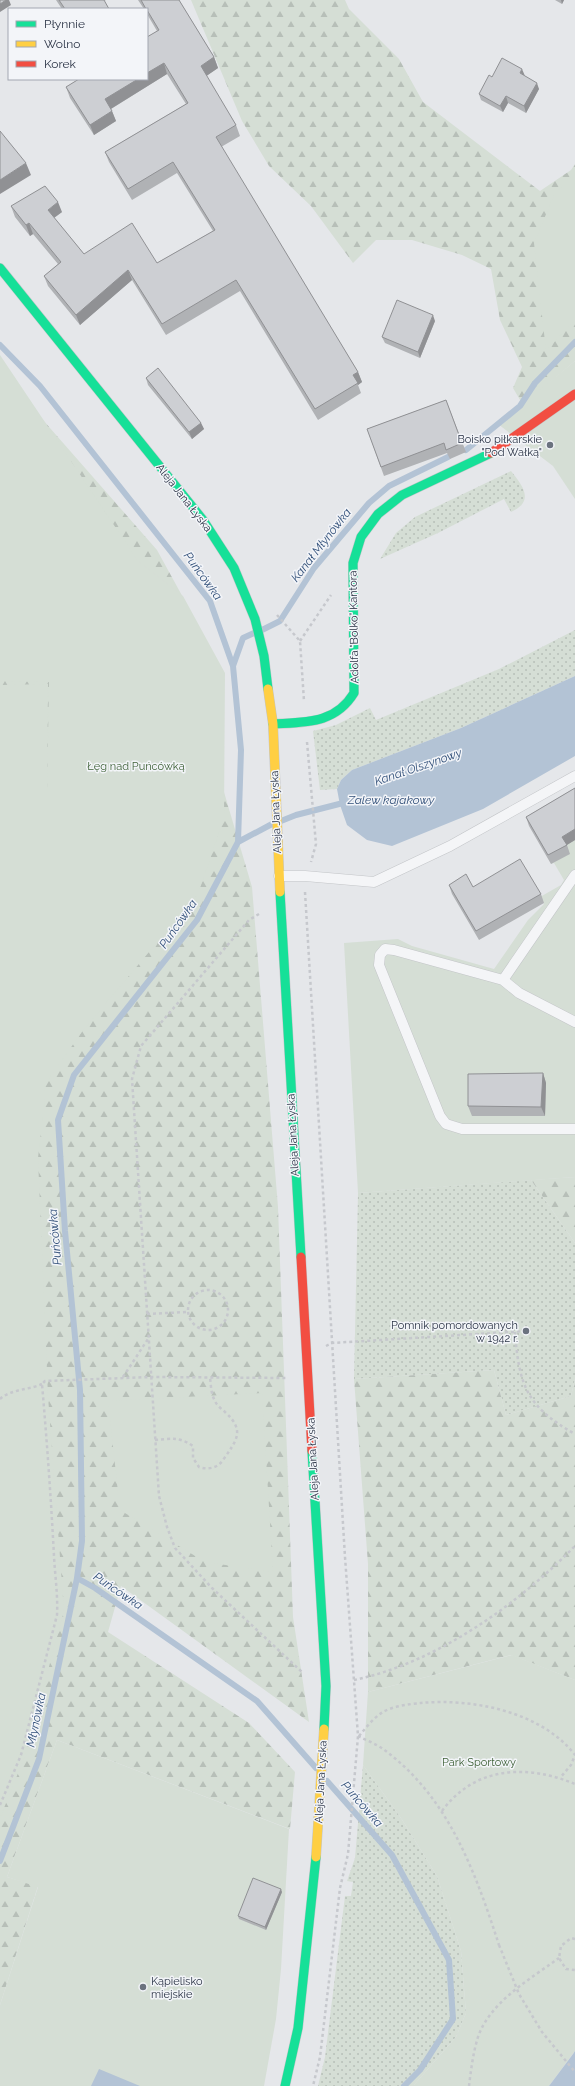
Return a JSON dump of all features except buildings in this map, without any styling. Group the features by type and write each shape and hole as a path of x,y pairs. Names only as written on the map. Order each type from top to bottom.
{"street":[{"name":"Aleja Jana Łyska","path":"0,268 203,520 234,568 255,619 264,656 273,724 280,905 326,1686 318,1828 302,1996 296,2041 285,2086"},
{"name":"Adolfa \"Bolko\" Kantora","path":"273,724 327,718 342,711 349,704 354,694 353,563 361,537 378,514 402,495 485,457 501,448 575,394"}],"lane":[{"path":"279,876 305,876 374,882 450,846 575,776"},
{"path":"503,980 575,875"},
{"path":"575,1022 519,993 503,980 394,950 385,949 380,955 379,965 440,1116 446,1124 462,1129 575,1129"}],"path":[{"path":"300,641 335,589"},
{"path":"277,615 289,627"},
{"path":"312,786 316,833"},
{"path":"307,1677 212,1588 175,1548 167,1527 159,1496 132,1079 141,1046 249,920 265,909 280,905 305,903 358,1736 347,1863 340,1888 320,2057 313,2086"},
{"path":"208,1290 221,1293 229,1305 225,1323 214,1331 202,1330 192,1323 187,1312 189,1302 195,1294 208,1290"},
{"path":"147,1314 187,1312"},
{"path":"306,1347 328,1346 332,1343 526,1331"},
{"path":"516,1332 519,1370 524,1386 541,1411 575,1434"},
{"path":"123,1377 148,1339"},
{"path":"0,1398 12,1392 29,1390 45,1381 151,1376 308,1378"},
{"path":"155,1440 182,1439 186,1441 193,1446 193,1458 199,1466 209,1468 221,1463 234,1444 238,1432 235,1422 215,1403 211,1391 210,1377"},
{"path":"0,1805 21,1755 57,1615 58,1598 54,1562 50,1476 42,1384"},
{"path":"354,1680 377,1675 454,1641 546,1575 575,1546"},
{"path":"358,1736 383,1711 410,1704 442,1701 470,1703 510,1712 544,1728 566,1744 575,1755 571,1765 560,1778"},
{"path":"358,1736 382,1748 410,1772 442,1811 459,1840 471,1866 499,1945 519,1994 542,2032 575,2072"},
{"path":"442,1811 459,1792 486,1778 505,1772 525,1770 549,1774 575,1784"},
{"path":"469,2086 478,2037 488,2018 506,1999 558,1958 561,1946 571,1938 575,1939"},
{"path":"558,1958 566,1969 575,1970"}],"green space":[{"path":"191,0 345,0 349,9 399,59 423,102 540,191 571,170 575,164 575,361 523,405 513,388 522,367 500,320 491,269 462,255 412,240 376,240 353,263 311,206 269,166 242,121"},
{"path":"575,172 575,319 546,351 534,243 554,195"},
{"name":"Łęg nad Puńcówką","path":"0,355 138,561 183,596 225,673 224,818 198,894 84,1029 45,1084 38,1158 48,1396 64,1611 25,1756 0,1818 0,685 48,684 47,797 49,682 0,681"},
{"name":"Boisko piłkarskie \"Pod Wałką\"","path":"575,361 575,499 553,466 498,424"},
{"path":"14,387 157,550 185,601 224,792 252,887 278,1207 293,1617 309,1722 121,1586 108,1632 249,1723 295,1772 290,1829 57,1740 7,1877 38,1886 0,2005 0,392"},
{"path":"511,471 523,488 525,498 523,503 518,508 511,512 504,499 438,533 380,559 396,533 415,517"},
{"path":"575,630 575,676 461,728 352,770 341,780 337,789 320,790 313,731 336,725 370,708 376,720 499,669"},
{"path":"575,799 575,1177 358,1193 344,943 398,939 412,946 494,969 528,920 544,904 540,897 561,885 564,880 554,863 551,864"},
{"path":"575,1177 575,1243 531,1180"},
{"path":"531,1180 575,1243 575,1379 571,1396 506,1415 494,1370 354,1379 358,1193"},
{"path":"494,1370 506,1415 571,1396 575,1379 575,1680 511,1655 368,1692 368,1564 354,1379"},
{"path":"262,1393 273,1572 205,1562 120,1510 108,1401"},
{"name":"Park Sportowy","path":"512,1655 575,1680 575,2051 549,2086 413,2086 456,2037 466,2013 461,1951 437,1876 401,1818 363,1765 368,1692"},
{"path":"57,1740 289,1829 281,1969 276,2019 264,2086 0,2086 0,2005 38,1887 7,1877"},
{"path":"363,1765 401,1818 437,1876 461,1951 466,2013 456,2037 413,2086 318,2086 325,2057 345,1896 351,1896 353,1882 347,1881 355,1858"}],"water":[{"name":"Zalew kajakowy","path":"575,676 575,756 483,809 392,846 367,840 347,825 340,805 337,789 341,780 352,770 461,728"},
{"path":"575,2051 575,2086 549,2086 573,2054"},
{"path":"99,2069 140,2086 91,2086"}],"waterway":[{"name":"Kanał Młynówka","path":"466,450 520,406 535,383 575,342"},
{"name":"Puńcówka","path":"0,345 40,386 210,601 233,666 241,750 238,842 197,920 74,1075 58,1120 65,1231 80,1390 82,1541 77,1578 95,1588 257,1701 316,1768"},
{"name":"Kanał Młynówka","path":"262,630 280,621 314,568 369,503 389,486 448,457"},
{"name":"Kanał Młynówka","path":"233,666 243,638 254,633"},
{"name":"Kanał Olszynowy","path":"281,821 296,815 347,802"},
{"name":"Kanał Olszynowy","path":"238,842 272,824"},
{"name":"Młynówka","path":"0,1861 39,1759 77,1578"},
{"name":"Puńcówka","path":"327,1781 392,1855 449,1960 453,2019 420,2070 404,2086"}],"traffic: fast":[{"path":"0,268 203,520 234,568 255,619 264,656 268,689"},
{"path":"273,724 297,723 329,716 338,711 354,693 353,563 361,537 378,514 402,495 491,453"},
{"path":"280,892 301,1257"},
{"path":"312,1451 326,1686 324,1729"},
{"path":"285,2086 298,2028 316,1857"}],"traffic: slow":[{"path":"268,689 273,724 280,892"},
{"path":"316,1857 324,1729"}],"traffic: jam":[{"path":"491,453 575,394"},
{"path":"301,1257 312,1451"}],"place":[{"name":"Boisko piłkarskie \"Pod Wałką\"","path":"550,445"},
{"name":"Pomnik pomordowanych w 1942 r.","path":"526,1331"},
{"name":"Kąpielisko miejskie","path":"143,1987"}]}
